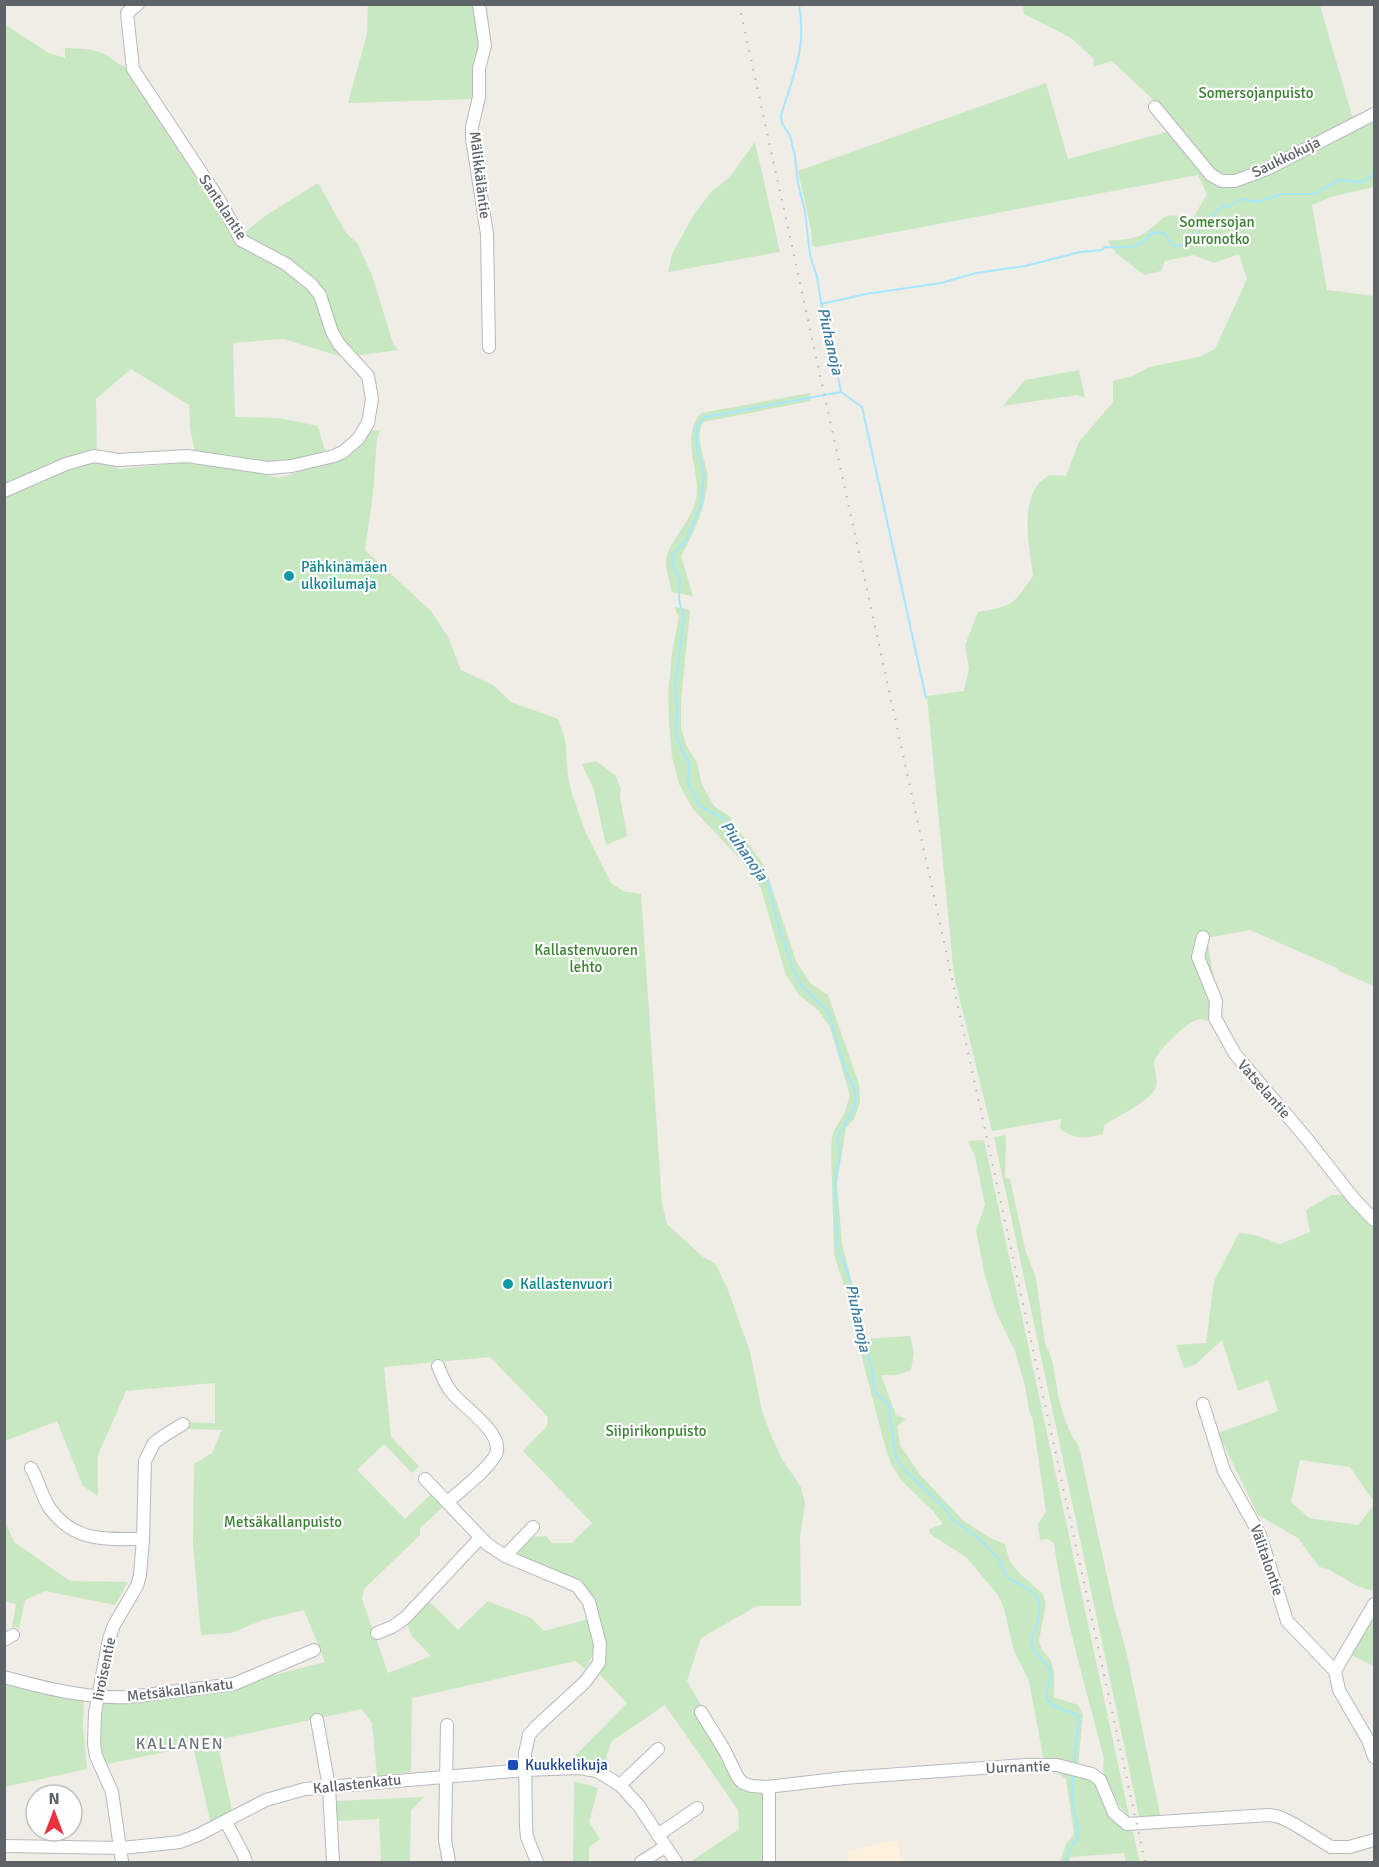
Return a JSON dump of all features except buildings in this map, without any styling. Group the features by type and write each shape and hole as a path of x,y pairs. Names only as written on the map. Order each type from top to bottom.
{"street":[{"name":"Santalantie","path":"4,491 66,464 94,456 118,460 187,456 268,468 300,465 343,452 358,440 368,423 372,399 368,376 339,344 332,332 320,296 301,274 241,240 220,201 133,69 127,13 138,4"},
{"name":"Mälikkäläntie","path":"479,4 485,46 479,68 479,97 472,127 472,138 487,234 489,347"},
{"name":"Saukkokuja","path":"1155,107 1211,175 1222,182 1235,182 1267,169 1374,114"},
{"name":"Vatselantie","path":"1203,937 1198,957 1216,1001 1215,1018 1235,1054 1354,1199 1374,1220"},
{"path":"438,1366 448,1387 492,1433 498,1445 497,1451 489,1462 448,1502"},
{"name":"Välitalontie","path":"1203,1404 1224,1471 1260,1535 1287,1621 1335,1671"},
{"name":"Iiroisentie","path":"122,1863 112,1792 100,1768 94,1744 98,1696 105,1654 114,1625 137,1586 142,1563 145,1461 154,1443 183,1424"},
{"path":"31,1468 51,1511 76,1532 96,1539 143,1539"},
{"path":"425,1479 480,1538 505,1556 577,1586 589,1602 600,1644 600,1658 592,1673 529,1735 525,1753 527,1837 537,1863"},
{"path":"505,1556 533,1527"},
{"path":"377,1632 392,1627 405,1618 480,1538"},
{"path":"1374,1604 1335,1671 1339,1690 1368,1740 1374,1757"},
{"name":"Metsäkallankatu","path":"4,1677 98,1696 129,1697 234,1684 314,1650"},
{"path":"701,1712 725,1751 738,1778 751,1786 767,1787 769,1794 769,1863"},
{"path":"317,1720 329,1787 333,1863"},
{"path":"447,1725 445,1840 449,1863"},
{"path":"620,1785 658,1749"},
{"name":"Uurnantie","path":"767,1787 844,1778 1025,1765 1057,1765 1092,1774 1100,1780 1114,1813 1126,1824 1269,1815 1280,1816 1331,1847 1349,1847 1374,1840"},
{"name":"Kallastenkatu","path":"4,1846 121,1848 180,1842 280,1795 305,1789 446,1776 579,1768 597,1771 620,1785 639,1806 676,1863"},
{"path":"658,1835 698,1808"},
{"path":"226,1822 246,1863"},
{"path":"641,1863 664,1846"}],"shaded area":[{"path":"898,1840 901,1862 849,1862 847,1851"}],"green space":[{"path":"368,5 475,5 480,45 474,99 348,103 367,34"},
{"path":"1023,5 1320,5 1352,116 1374,110 1374,187 1330,197 1312,205 1327,290 1374,296 1374,986 1250,930 1207,938 1216,992 1209,1021 1200,1019 1188,1025 1160,1052 1154,1064 1156,1086 1147,1098 1104,1125 1103,1134 1085,1138 1076,1137 1060,1129 1061,1119 992,1131 954,976 927,696 964,691 969,668 965,645 978,612 1011,603 1033,576 1028,529 1032,494 1038,484 1049,475 1066,476 1079,442 1113,402 1113,381 1132,376 1149,367 1199,357 1215,349 1247,279 1239,254 1214,263 1193,255 1165,261 1161,271 1144,275 1116,253 1108,241 1138,237 1167,216 1193,218 1207,194 1198,175 816,247 812,245 811,230 798,171 1046,83 1068,159 1177,129 1168,114 1112,61 1093,67 1094,59 1071,38 1024,14"},
{"path":"4,24 49,53 65,58 65,48 90,50 104,54 128,68 135,86 144,94 216,203 237,240 294,273 308,285 349,359 284,339 233,343 235,417 279,418 318,426 326,455 280,464 195,453 189,405 131,369 96,399 97,454 5,486"},
{"path":"755,142 780,252 668,272 672,254 693,216 712,191 729,178"},
{"path":"318,183 346,233 357,243 372,275 393,343 398,350 354,356 339,338 322,295 305,269 261,249 243,234 265,216"},
{"path":"1079,370 1085,398 1077,395 1003,406 1025,380"},
{"path":"810,393 811,401 703,422 700,441 707,472 706,494 696,526 681,556 693,596 672,592 666,560 695,502 697,483 691,441 695,422 701,413"},
{"path":"381,430 377,437 373,493 365,550 431,611 448,637 461,670 493,685 511,702 558,719 565,739 572,794 585,831 611,883 623,891 641,894 662,1203 667,1224 703,1257 715,1263 728,1290 750,1352 762,1411 771,1435 782,1459 801,1487 805,1503 800,1538 801,1606 757,1606 701,1638 687,1681 702,1707 694,1712 721,1752 757,1791 764,1795 764,1862 690,1862 739,1829 738,1810 665,1705 612,1741 603,1766 573,1758 627,1703 600,1675 605,1646 594,1601 512,1553 528,1537 546,1536 552,1543 572,1543 592,1523 523,1451 547,1426 548,1417 490,1357 384,1367 391,1437 419,1466 412,1473 384,1444 357,1470 405,1519 432,1493 444,1506 420,1528 420,1535 364,1589 362,1599 388,1673 431,1656 411,1635 406,1620 427,1599 458,1630 488,1601 531,1618 544,1631 589,1619 595,1651 585,1669 576,1661 412,1698 411,1772 377,1776 372,1723 362,1709 217,1740 232,1811 211,1824 193,1746 103,1765 100,1728 102,1700 163,1699 219,1693 274,1675 325,1662 304,1610 263,1620 231,1633 201,1635 193,1544 194,1464 212,1453 222,1430 186,1429 186,1422 215,1423 215,1383 126,1391 98,1455 98,1496 83,1486 57,1421 5,1441 5,494 52,474 91,461 102,462 120,469 187,462 241,469 279,478 339,459 370,431"},
{"path":"674,607 690,610 681,700 681,727 686,745 697,763 702,785 714,806 729,816 765,867 796,961 811,984 828,995 859,1084 860,1103 854,1119 846,1128 837,1183 842,1243 866,1339 910,1336 914,1353 911,1370 897,1375 881,1375 896,1415 906,1419 897,1426 900,1445 921,1476 964,1521 990,1538 1005,1544 1009,1560 1019,1573 1042,1593 1046,1603 1039,1641 1042,1650 1050,1659 1054,1672 1054,1697 1078,1705 1083,1715 1078,1766 1044,1761 1029,1681 1014,1651 1004,1609 998,1595 966,1557 930,1534 929,1529 943,1524 901,1480 891,1464 863,1362 854,1314 834,1255 831,1147 833,1132 843,1116 850,1096 830,1027 818,1010 799,995 785,973 761,888 741,860 692,808 679,784 672,757 668,695 672,652 679,617"},
{"path":"596,761 616,776 621,789 620,797 627,836 606,845 594,790 582,764"},
{"path":"1006,1135 1005,1178 1010,1179 1025,1249 1036,1278 1045,1344 1053,1364 1064,1418 1079,1447 1114,1608 1125,1646 1161,1819 1140,1820 994,1137"},
{"path":"984,1140 1130,1820 1110,1791 1104,1776 1104,1759 1069,1625 1054,1543 1047,1539 1040,1540 1038,1524 1046,1512 1033,1420 1015,1351 996,1312 984,1272 976,1230 985,1205 975,1156 968,1141"},
{"path":"1331,1195 1342,1195 1374,1223 1374,1502 1350,1467 1300,1460 1291,1502 1309,1518 1358,1525 1374,1505 1374,1591 1359,1587 1328,1569 1319,1567 1298,1538 1258,1515 1218,1433 1278,1411 1268,1380 1238,1391 1222,1340 1196,1364 1184,1368 1176,1345 1206,1343 1214,1281 1239,1233 1255,1235 1280,1244 1310,1232 1306,1210"},
{"path":"4,1519 14,1542 70,1581 128,1582 115,1605 45,1591 25,1600 19,1628 12,1627 16,1604 5,1601"},
{"path":"1374,1616 1374,1666 1349,1654"},
{"path":"4,1683 84,1699 83,1725 87,1769 5,1787"},
{"path":"1053,1770 1093,1779 1132,1829 1140,1862 1126,1862 1124,1853 1071,1857 1068,1862 1060,1862 1066,1844 1074,1834 1066,1779"},
{"path":"574,1781 598,1788 589,1822 600,1839 589,1847 589,1862 573,1862"},
{"path":"424,1797 411,1810 410,1862 381,1862 379,1819 336,1821 335,1801"}],"waterway":[{"name":"Piuhanoja","path":"799,4 801,35 798,62 781,116 782,123 790,136 795,156 810,255 817,277 824,320 828,326 841,392 705,417 697,426 697,448 704,474 701,505 686,541 672,558 675,571 680,578 679,600 684,617 675,687 676,736 689,764 688,783 700,806 722,818 766,876 777,921 793,968 801,985 828,1011 843,1063 856,1094 856,1102 851,1114 837,1138 840,1155 835,1182 837,1245 850,1279 853,1300 873,1374 874,1390 889,1405 895,1454 906,1472 945,1508 952,1519 981,1540 998,1558 1007,1577 1030,1590 1038,1600 1039,1615 1032,1637 1033,1649 1050,1670 1051,1679 1046,1695 1049,1702 1079,1716 1074,1764"},
{"path":"821,304 866,294 941,283 976,273 1025,266 1080,252 1102,250 1105,247 1135,246 1141,244 1149,235 1158,232 1164,233 1173,246 1183,245 1188,237 1199,234 1199,229 1224,205 1229,207 1241,199 1257,202 1282,194 1314,194 1339,180 1363,182 1374,174"},
{"path":"841,392 862,407 926,698"},
{"name":"Piuhanoja","path":"1065,1862 1071,1846 1077,1840 1078,1831 1072,1795 1073,1775"}],"railway":[{"path":"739,4 1145,1862"}],"place":[{"name":"Pähkinämäen ulkoilumaja","path":"289,576"},
{"name":"Kallastenvuori","path":"508,1284"},
{"name":"Kuukkelikuja","path":"513,1765"}],"district":[{"name":"KALLANEN","path":"180,1744"}],"park label":[{"name":"Somersojanpuisto","path":"1256,93"},
{"name":"Somersojan puronotko","path":"1217,230"},
{"name":"Kallastenvuoren lehto","path":"586,958"},
{"name":"Siipirikonpuisto","path":"656,1431"},
{"name":"Metsäkallanpuisto","path":"283,1522"}]}
